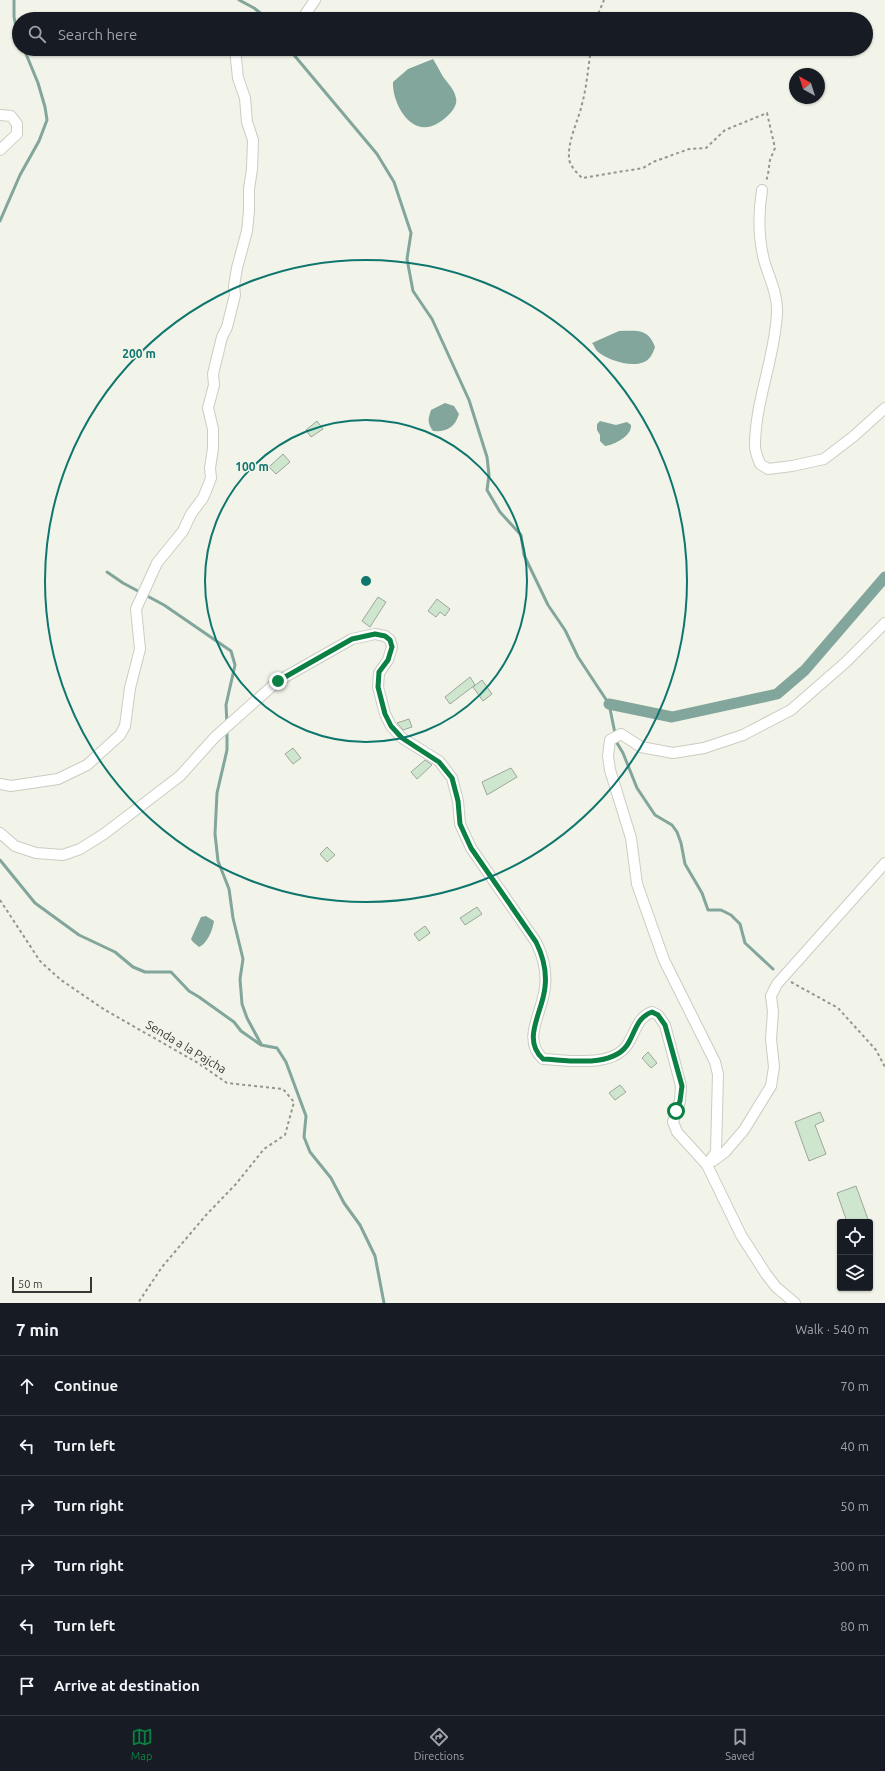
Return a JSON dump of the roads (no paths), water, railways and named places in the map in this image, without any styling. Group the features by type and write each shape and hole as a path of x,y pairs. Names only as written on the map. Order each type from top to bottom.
{"street":[{"path":"307,12 315,0"},
{"path":"0,784 11,786 58,779 87,765 120,735 125,726 130,688 140,649 136,609 157,563 183,531 191,514 202,498 211,478 213,429 208,408 214,385 213,374 222,337 227,328 235,295 234,286 237,268 247,231 250,211 249,189 252,169 253,140 246,122 245,98 238,78 236,56"},
{"path":"0,115 11,116 17,124 17,134 0,150"},
{"path":"762,190 758,216 759,237 764,260 774,287 777,312 774,338 758,421 755,448 760,464 768,469 792,466 824,459 854,436 885,408"},
{"path":"707,1165 716,1152 718,1074 715,1062 664,960 637,884 631,838 610,770 608,756 610,740 621,734 641,747 673,753 704,748 743,735 791,710 846,662 885,623"},
{"path":"0,833 15,846 36,853 63,855 80,849 104,834 180,776 215,737 278,681 352,639 375,634 385,636 390,640 392,647 388,660 379,672 378,687 385,714 391,726 402,738 439,762 452,778 458,801 460,824 471,848 536,942 542,954 545,969 545,987 542,1005 534,1029 533,1044 536,1053 543,1059 598,1061 609,1058 628,1044 639,1020 645,1014 652,1012 658,1015 665,1025 682,1086 680,1101 673,1122 677,1132 707,1165 741,1235 776,1287 795,1303"},
{"path":"707,1165 725,1152 744,1130 771,1086 774,1066 772,1039 773,1012 771,996 777,984 885,862"}],"water":[{"path":"433,59 442,75 454,91 456,102 455,107 444,119 432,126 423,127 409,121 403,114 395,98 393,82 408,69"},
{"path":"619,331 636,331 649,336 655,347 651,356 646,361 632,364 616,361 602,355 597,351 592,343"},
{"path":"445,403 454,406 459,414 457,419 452,426 446,430 433,431 429,421 431,410"},
{"path":"600,421 616,425 627,422 631,425 631,429 622,439 605,446 600,441 600,435 597,430 597,424"},
{"path":"206,916 214,921 207,940 199,947 191,939 201,917"}],"waterway":[{"path":"14,0 14,12"},
{"path":"239,0 259,12"},
{"path":"0,221 20,175 39,141 47,120 38,83 27,56"},
{"path":"295,56 377,154 394,182 411,233 407,259 413,291 432,319 469,400 487,457 489,475 487,490 500,512 521,535 524,555 548,605 565,630 578,657 609,704 617,743 623,753 637,788 655,815 672,825 677,832 681,843 685,864 702,893 708,910 721,910 731,915 740,924 745,943 773,969"},
{"path":"107,572 123,583 164,605 231,651 235,665 226,705 227,724"},
{"path":"609,704 672,717 777,694 805,670 885,577"},
{"path":"227,729 227,750 217,793 215,834 218,861 229,889 233,918 243,959 240,979 242,1004 247,1018 261,1044"},
{"path":"0,860 35,903 79,935 115,952 133,967 145,972 171,972 189,991 234,1022 241,1031 261,1045 277,1048 286,1062 306,1116 304,1137 310,1152 331,1178 344,1203 360,1225 375,1256 384,1303"}]}
